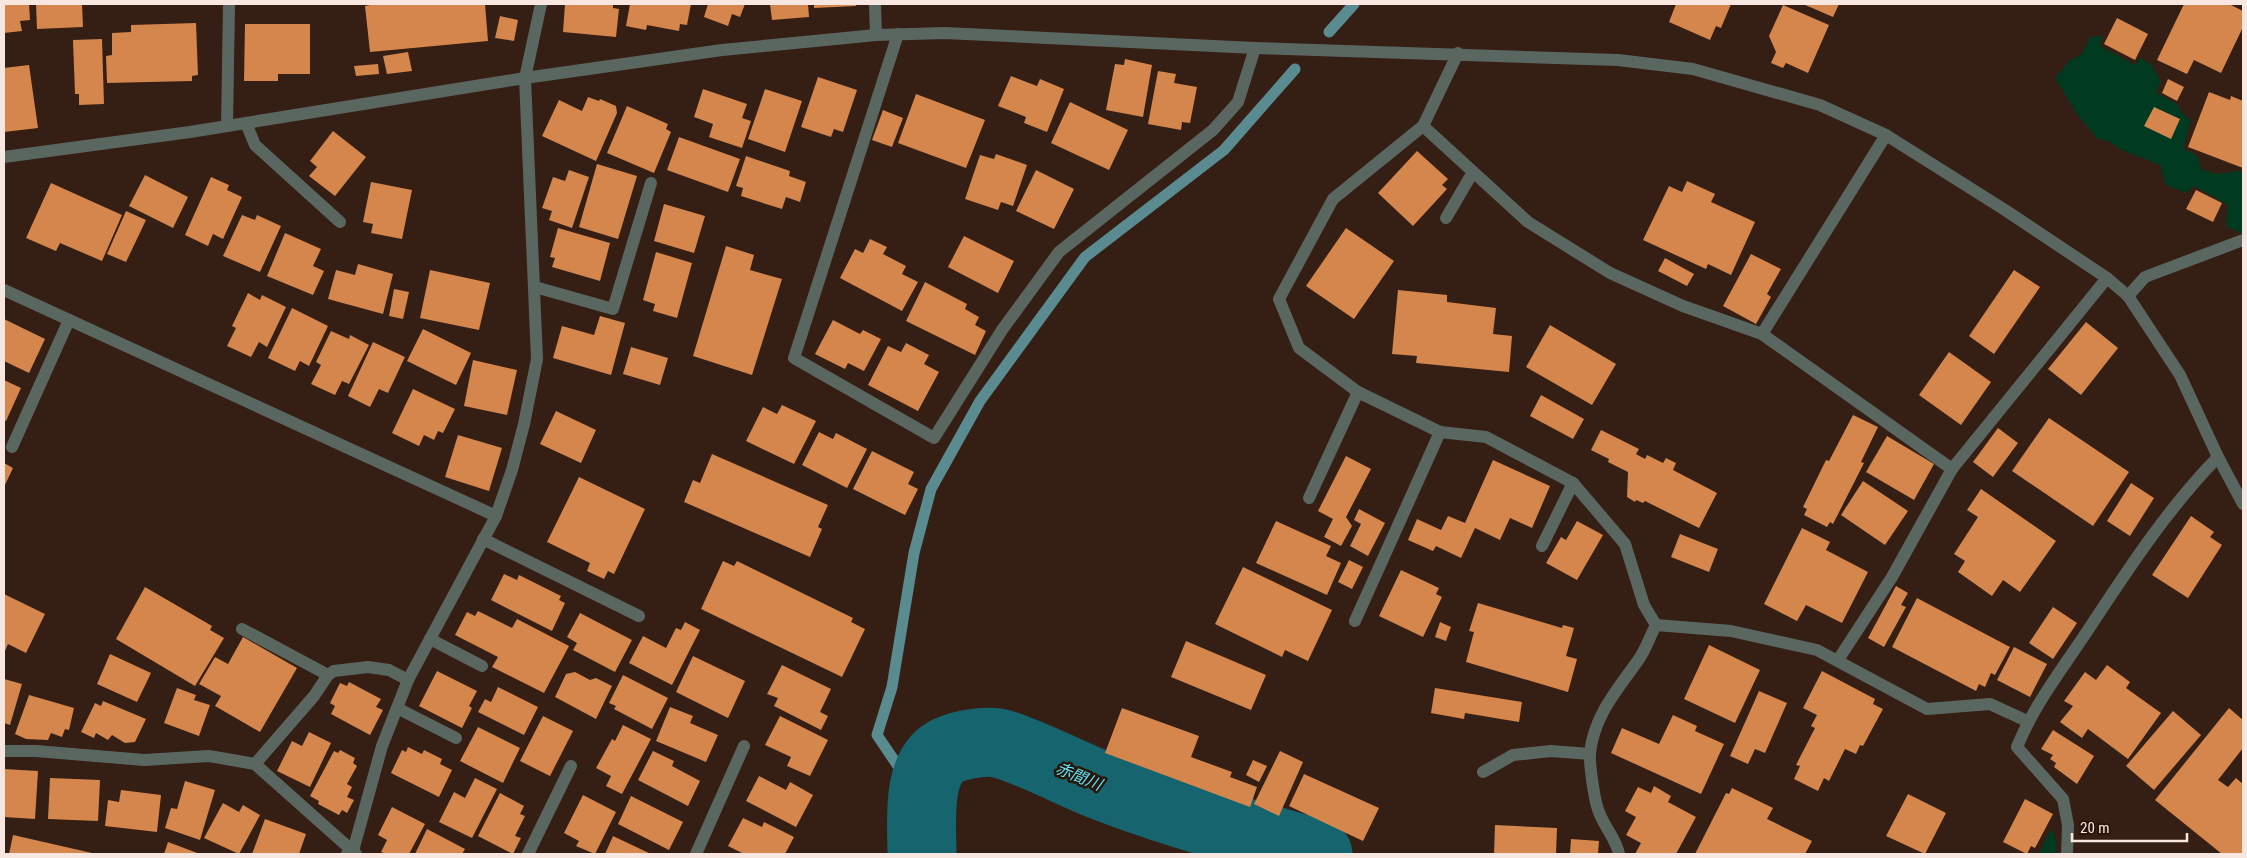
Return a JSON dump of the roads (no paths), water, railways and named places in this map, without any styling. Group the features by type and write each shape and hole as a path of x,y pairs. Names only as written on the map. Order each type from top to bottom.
{"street":[{"path":"226,126 229,4"},
{"path":"4,751 36,751 144,760 209,756 255,764 352,853 382,746 408,680 496,516 512,470 524,424 537,358 525,78 541,4"},
{"path":"875,4 876,34"},
{"path":"4,157 226,126 525,78 722,50 876,34 946,33 1255,48 1458,53 1618,60 1693,69 1820,105 1886,135 2005,210 2107,278 2128,296 2180,375 2218,457 2243,504"},
{"path":"898,34 794,358 934,438 1002,330 1059,252 1213,130 1238,102 1255,48"},
{"path":"1458,53 1423,126 1332,199 1279,299 1299,348 1358,392 1440,432 1486,437 1572,483 1625,544 1644,605 1656,625"},
{"path":"246,123 255,145 340,222"},
{"path":"1423,126 1528,222 1610,273 1683,306 1762,334 1952,469"},
{"path":"1762,334 1886,135"},
{"path":"1446,218 1473,172"},
{"path":"535,287 613,309 651,183"},
{"path":"2128,296 2145,277 2243,240"},
{"path":"1838,660 1892,577 1952,469 2107,278"},
{"path":"4,290 496,516"},
{"path":"12,447 69,320"},
{"path":"1309,498 1358,392"},
{"path":"1356,621 1440,432"},
{"path":"2066,854 2068,825 2063,799 2016,747 2027,721 2115,589 2187,488 2218,457"},
{"path":"1542,546 1572,483"},
{"path":"484,539 639,616"},
{"path":"1656,625 1731,631 1817,650 1926,709 1990,704 2027,721"},
{"path":"1620,854 1604,825 1597,806 1590,754 1597,724 1601,716 1614,691 1640,658 1656,625"},
{"path":"242,629 328,675"},
{"path":"430,639 482,666"},
{"path":"255,764 314,696 328,675 334,671 368,667 388,670 408,680"},
{"path":"397,708 456,738"},
{"path":"696,854 744,746"},
{"path":"1483,772 1513,755 1551,751 1590,754"},
{"path":"528,854 572,766"}],"waterway":[{"path":"1329,32 1354,4"},
{"path":"921,800 877,735 892,687 914,553 931,489 980,401 1085,257 1224,150 1295,69"},
{"name":"赤間川","path":"922,854 923,796 930,768 938,758 949,750 968,744 990,742 1014,748 1100,785 1154,804 1318,854"}]}
